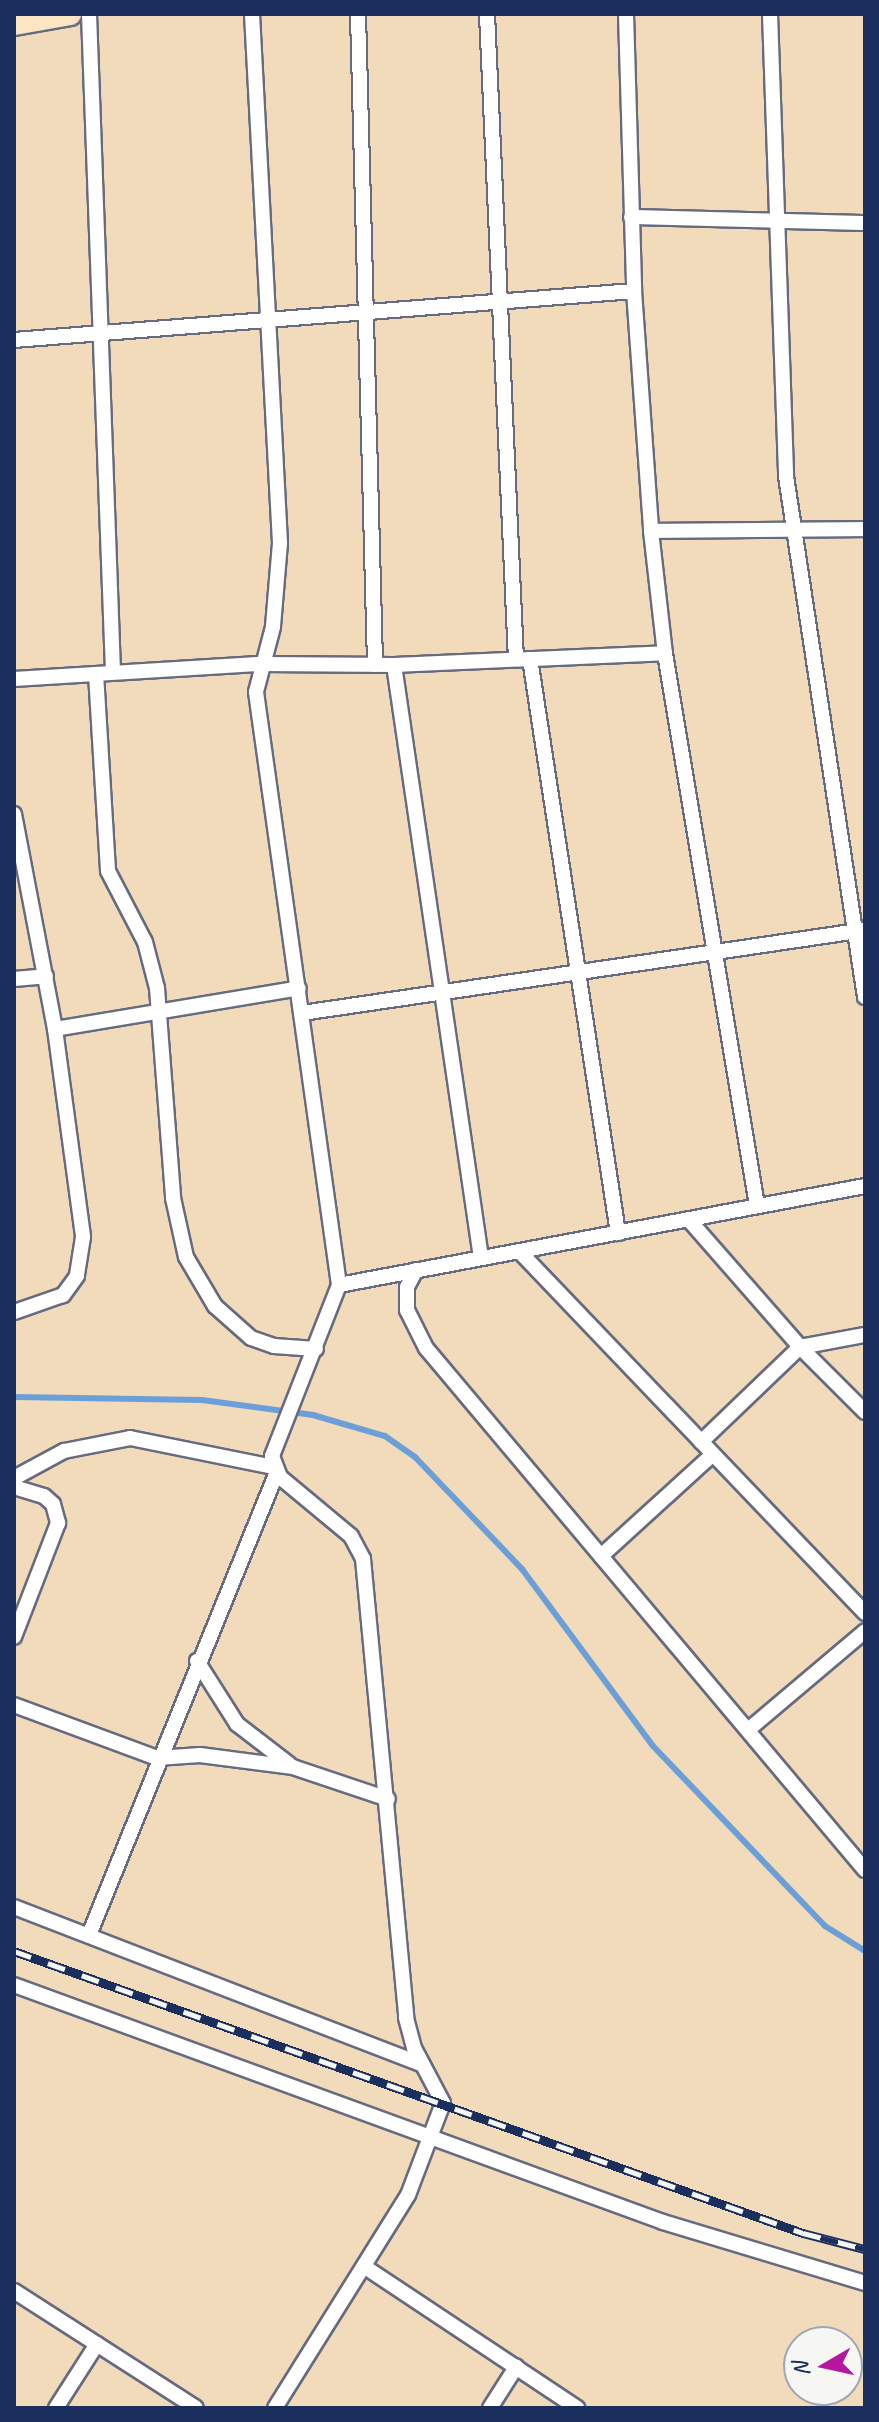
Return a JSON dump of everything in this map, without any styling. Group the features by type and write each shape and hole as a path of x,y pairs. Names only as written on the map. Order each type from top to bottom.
{"street":[{"path":"14,24 70,14"},
{"path":"89,14 113,672"},
{"path":"89,1935 157,1758 275,1470 277,1434 316,1349 339,1285 257,706 262,664 274,615 280,543 252,14"},
{"path":"358,14 375,665"},
{"path":"487,14 500,300 523,659 579,971 618,1233"},
{"path":"626,14 634,291 651,531 665,653 757,1205"},
{"path":"770,14 774,219 792,530 860,931 865,997"},
{"path":"631,217 865,223"},
{"path":"14,340 634,291"},
{"path":"651,531 865,529"},
{"path":"14,679 262,664 394,665 665,653"},
{"path":"394,665 439,992 481,1258"},
{"path":"96,674 108,871 145,942 161,1012 173,1198 186,1257 215,1306 251,1338 274,1346 316,1349"},
{"path":"14,814 55,1029 83,1258 63,1295 14,1312"},
{"path":"302,1013 860,931"},
{"path":"14,979 46,976"},
{"path":"55,1029 299,988"},
{"path":"339,1285 865,1186"},
{"path":"689,1220 800,1347 865,1412"},
{"path":"519,1251 865,1613"},
{"path":"416,1270 407,1287 407,1310 426,1348 865,1870"},
{"path":"701,1442 800,1347 865,1335"},
{"path":"14,1478 64,1451 130,1438 275,1470 351,1536 363,1559 388,1799 406,2018 414,2048 427,2067 443,2103 434,2138 408,2195 275,2408"},
{"path":"601,1556 713,1454"},
{"path":"14,1487 44,1496 53,1504 58,1523 14,1637"},
{"path":"748,1730 865,1631"},
{"path":"197,1661 237,1724 293,1767"},
{"path":"14,1705 157,1758 200,1755 293,1767 388,1799"},
{"path":"14,1907 427,2067"},
{"path":"14,1985 663,2222 865,2283"},
{"path":"365,2267 577,2408"},
{"path":"14,2291 196,2408"},
{"path":"56,2408 97,2344"},
{"path":"490,2408 516,2367"}],"waterway":[{"path":"14,1397 202,1400 313,1415 385,1436 415,1457 522,1569 653,1746 825,1926 865,1951"}],"railway":[{"path":"14,1951 803,2233 865,2249"}]}
